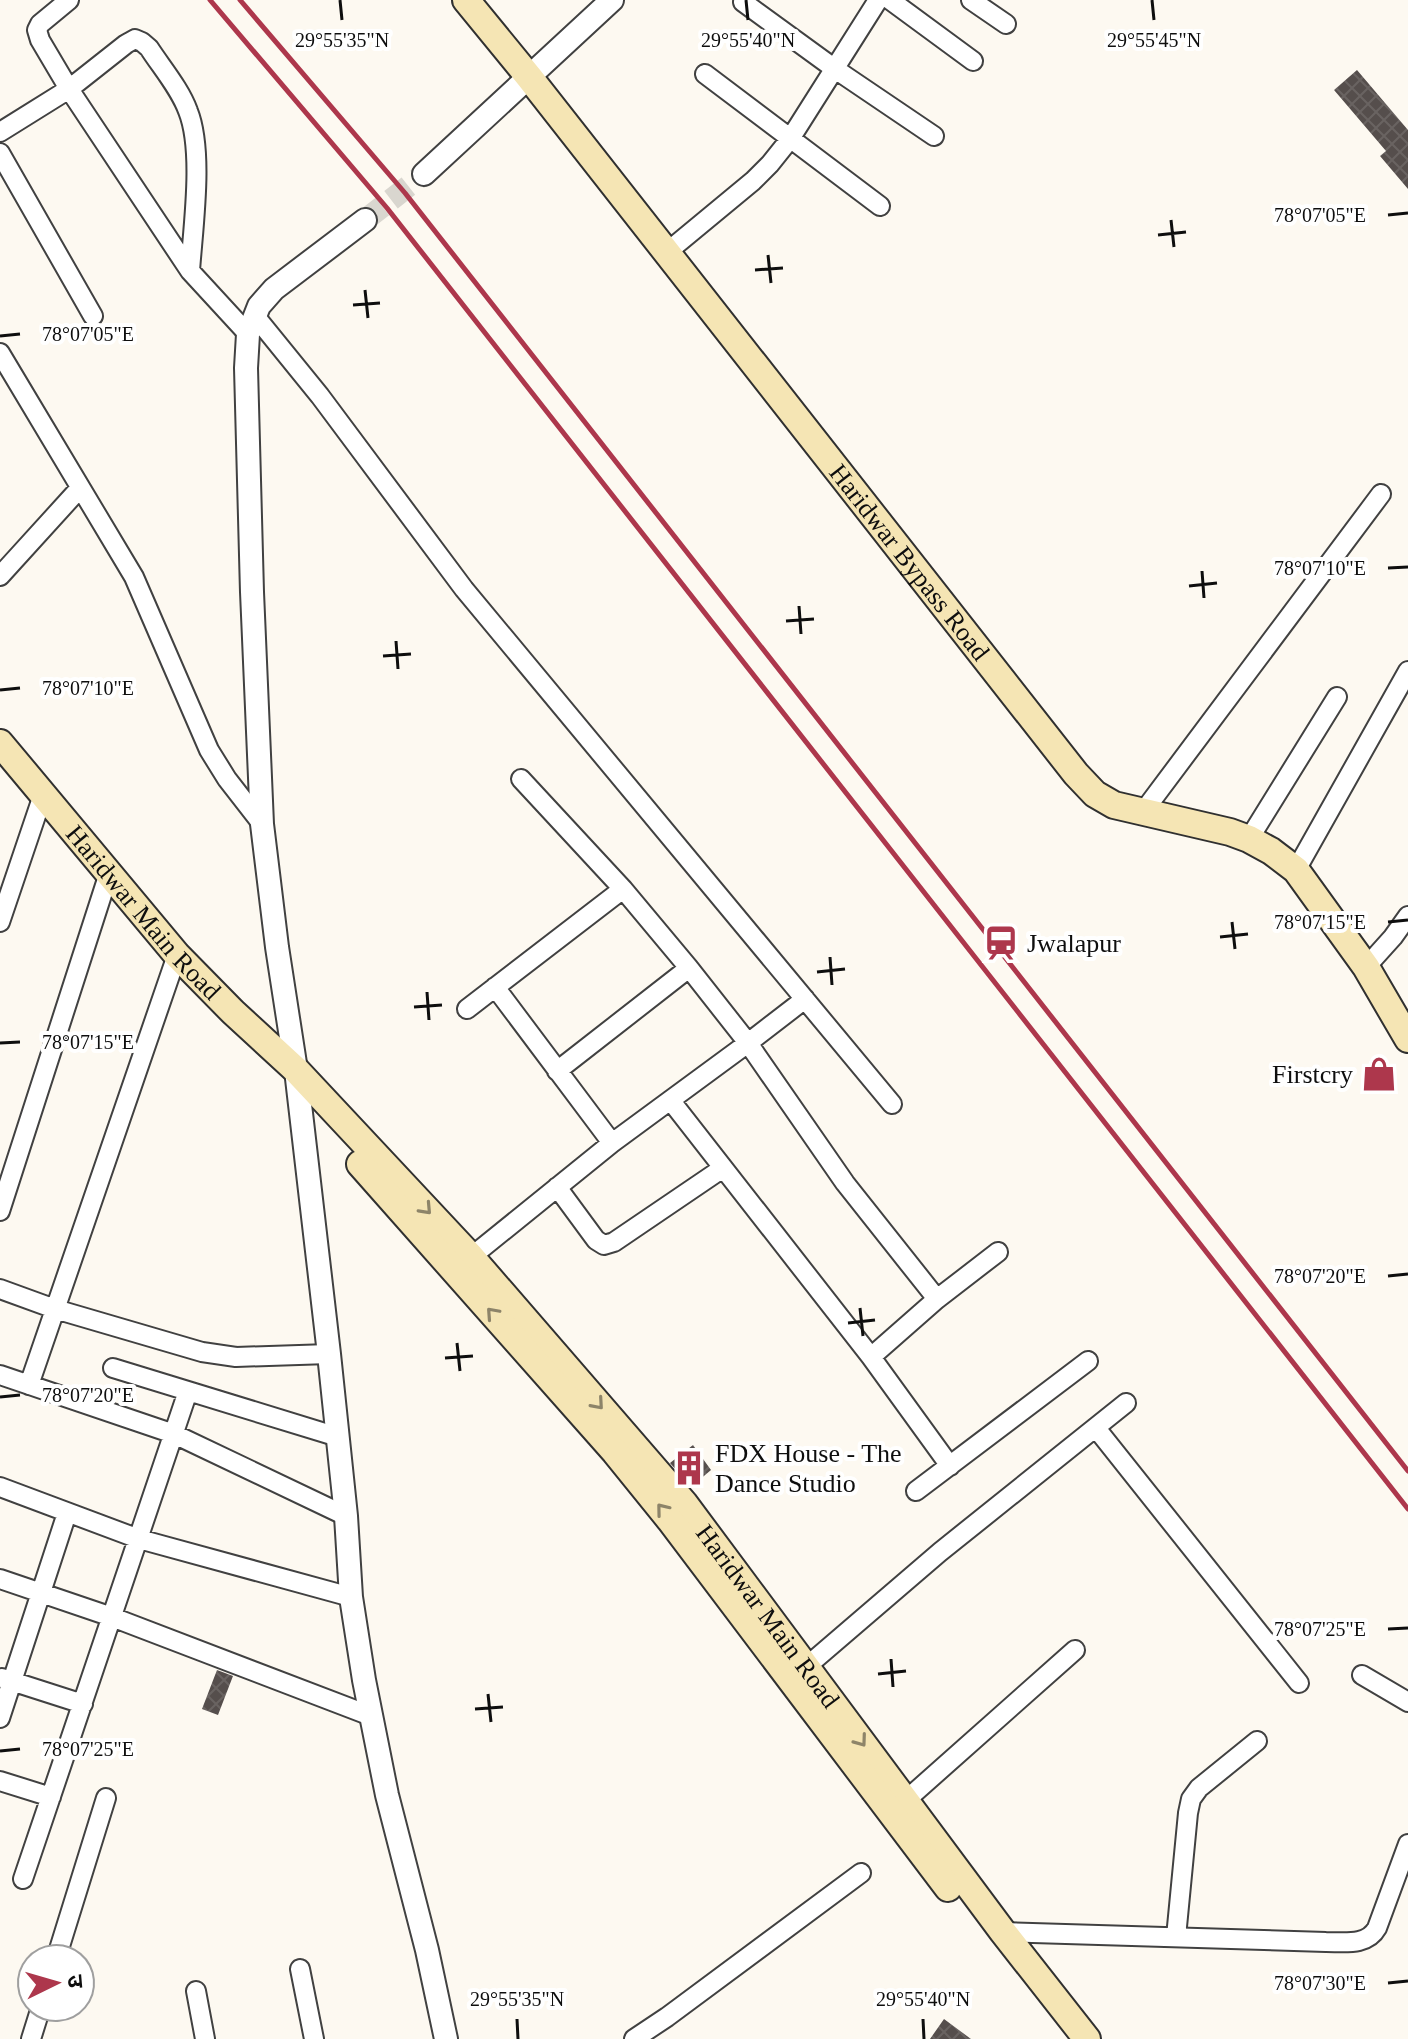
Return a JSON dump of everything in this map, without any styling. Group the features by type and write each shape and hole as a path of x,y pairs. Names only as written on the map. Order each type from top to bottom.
{"main road":[{"name":"Haridwar Bypass Road","path":"466,0 1076,774 1095,794 1114,805 1230,832 1249,839 1296,870 1366,967 1408,1039"},
{"name":"Haridwar Main Road","path":"0,743 177,955 296,1070 471,1257 684,1503 1003,1932 1087,2039"},
{"name":"Haridwar Main Road","path":"296,1070 344,1145 615,1452 670,1520 1066,2039"}],"street":[{"path":"424,174 612,0"},
{"path":"666,253 770,164 790,139 878,0"},
{"path":"890,0 973,61"},
{"path":"971,0 1006,24"},
{"path":"62,2 40,24 37,30 40,40 190,271 251,325 320,396 464,589 892,1104"},
{"path":"743,2 934,136"},
{"path":"0,132 69,89 126,44 135,39 142,42 182,99 193,128 196,180 190,271"},
{"path":"705,74 880,206"},
{"path":"0,153 93,316"},
{"path":"365,220 274,289 259,306 251,325 246,368 262,824 296,1070 329,1354 351,1597 387,1795 427,1950 446,2039"},
{"path":"0,353 134,577 209,750 262,824"},
{"path":"0,576 80,488"},
{"path":"1143,812 1381,494"},
{"path":"1296,870 1408,671"},
{"path":"1249,839 1337,697"},
{"path":"521,779 623,889 689,968 748,1043 845,1183 937,1299"},
{"path":"0,922 43,795"},
{"path":"0,1211 109,873"},
{"path":"467,1009 623,889"},
{"path":"1366,967 1408,916"},
{"path":"29,1385 177,955"},
{"path":"557,1071 689,968"},
{"path":"495,987 612,1143"},
{"path":"471,1257 612,1143 805,999"},
{"path":"671,1101 871,1357 950,1466"},
{"path":"557,1187 596,1240 604,1245 614,1242 723,1168"},
{"path":"871,1357 937,1299 998,1252"},
{"path":"0,1289 55,1309 202,1352 236,1357 329,1354"},
{"path":"916,1491 1088,1361"},
{"path":"113,1368 338,1437"},
{"path":"0,1375 174,1434 346,1516"},
{"path":"23,1879 188,1391"},
{"path":"806,1667 940,1552 1126,1403"},
{"path":"1096,1428 1299,1683"},
{"path":"0,1487 139,1539 351,1597"},
{"path":"0,1718 6,1679 41,1593 67,1513"},
{"path":"0,1579 112,1617 371,1716"},
{"path":"905,1801 1075,1650"},
{"path":"1362,1675 1408,1702"},
{"path":"6,1679 83,1704"},
{"path":"1176,1937 1191,1799 1199,1788 1257,1741"},
{"path":"0,1781 51,1797"},
{"path":"61,1943 106,1798"},
{"path":"1003,1932 1365,1941 1373,1936 1377,1928 1408,1844"},
{"path":"634,2039 861,1873"},
{"path":"300,1969 314,2039"},
{"path":"196,1991 205,2039"}],"building":[{"path":"1357,70 1408,130 1408,189 1380,156 1386,151 1334,90"},
{"name":"FDX House - The Dance Studio","path":"693,1445 711,1470 691,1487 670,1463"},
{"path":"217,1670 233,1676 218,1715 202,1709"},
{"path":"944,2019 971,2039 930,2039"}],"tunnel":[{"path":"365,220 424,174"}],"railway":[{"path":"210,0 387,208 1408,1509"},
{"path":"240,0 405,193 1408,1471"}],"place":[{"name":"Jwalapur","path":"1001,943"},
{"name":"Firstcry","path":"1379,1074"},
{"name":"FDX House - The Dance Studio","path":"689,1468"}]}
